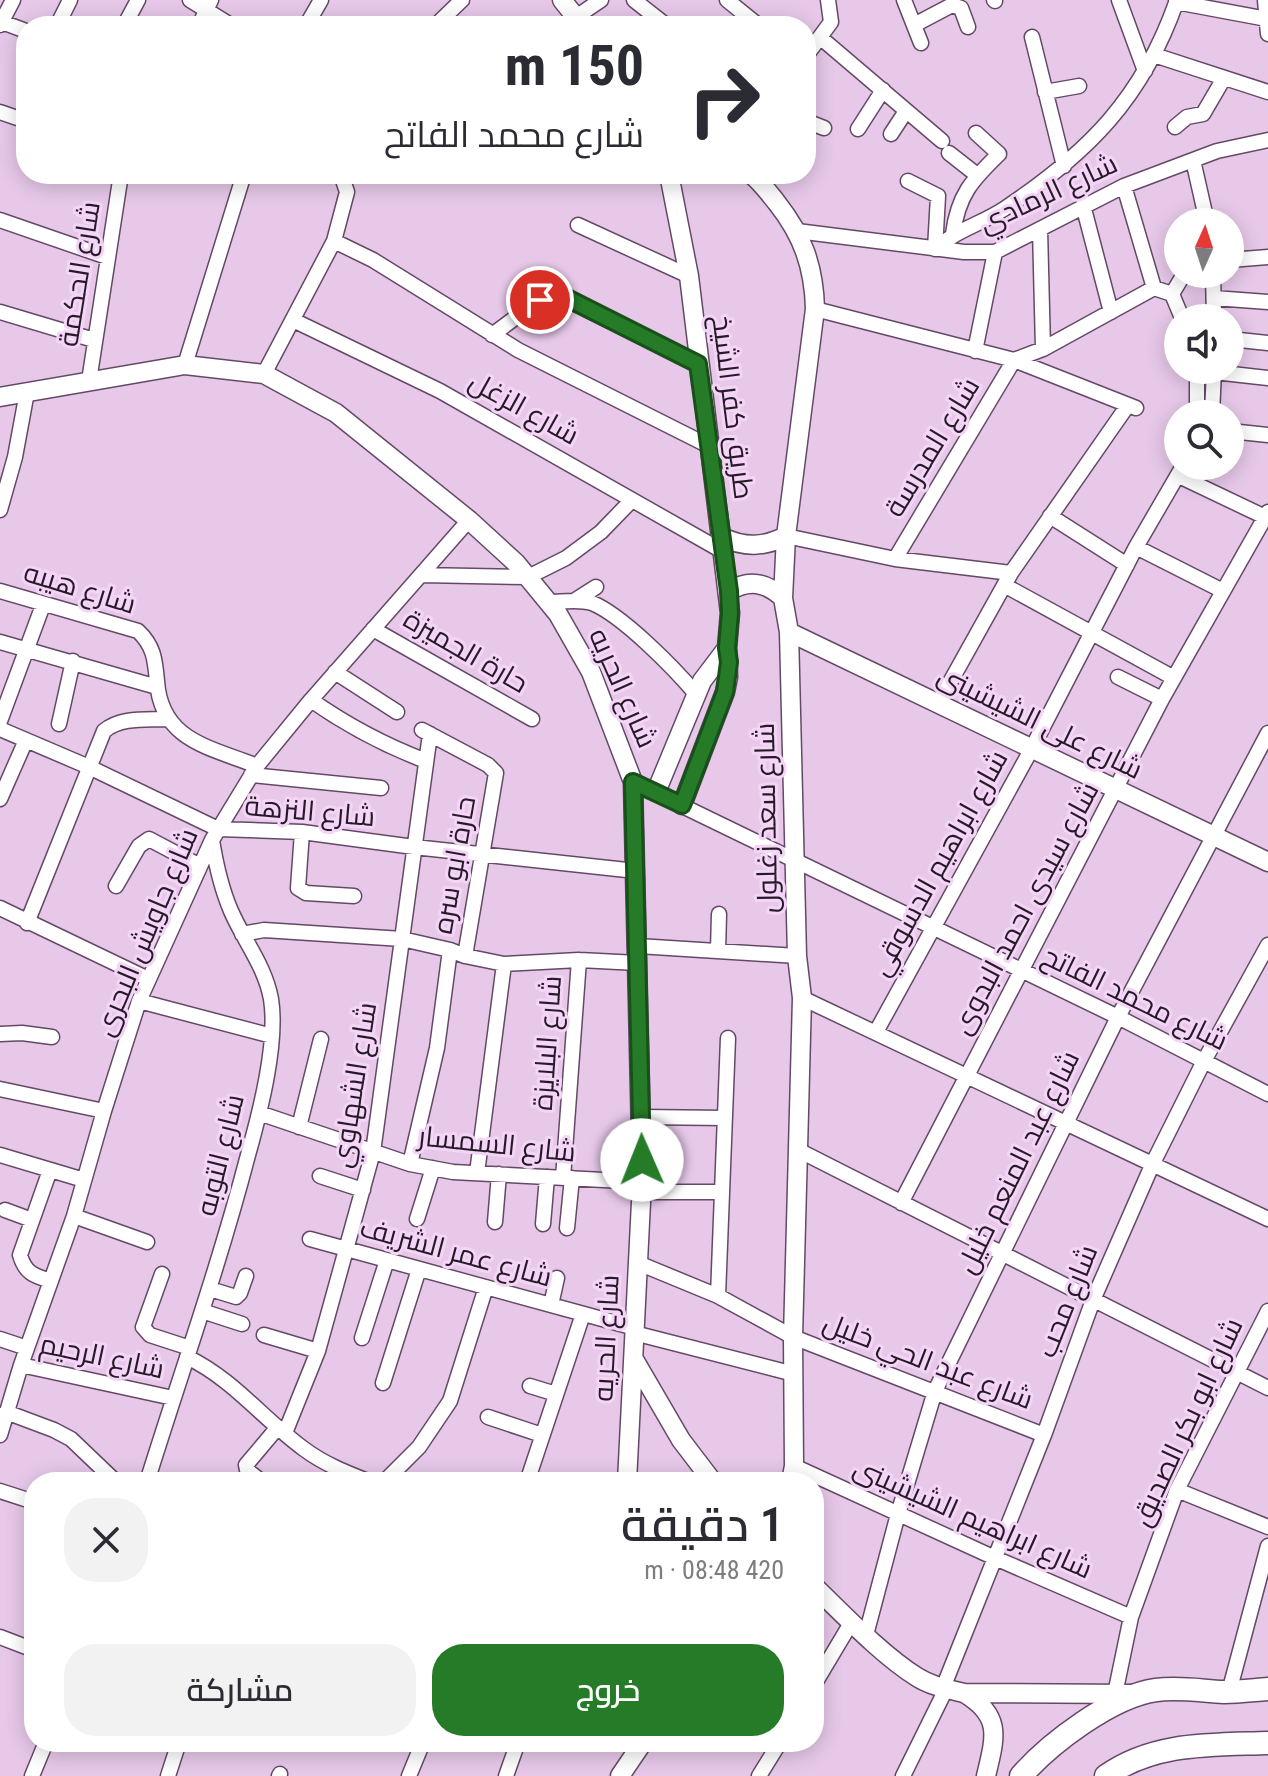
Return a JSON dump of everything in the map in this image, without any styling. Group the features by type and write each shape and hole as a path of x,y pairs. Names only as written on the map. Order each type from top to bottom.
{"main road":[{"path":"1021,1776 1061,1740 1126,1694 1178,1688 1229,1692 1268,1689"},
{"path":"1106,1776 1123,1764 1183,1746 1268,1743"}],"street":[{"path":"1,24 13,0"},
{"path":"190,0 209,5"},
{"path":"445,16 462,0"},
{"path":"562,0 574,16"},
{"path":"585,16 601,0"},
{"path":"634,0 654,16"},
{"path":"727,0 747,16"},
{"path":"816,44 831,22 828,0"},
{"path":"904,0 921,43"},
{"path":"1119,0 1145,71"},
{"path":"935,249 953,234 999,212 1064,166 1113,119 1154,55 1176,1 1267,26 1265,0"},
{"path":"914,25 952,5 961,8 968,27"},
{"path":"1032,37 1064,166"},
{"path":"821,38 977,175"},
{"path":"1154,55 1268,92"},
{"path":"1175,127 1187,117 1203,114 1224,78"},
{"path":"1045,92 1079,86"},
{"path":"858,129 883,90"},
{"path":"891,134 906,111"},
{"path":"816,125 824,128"},
{"path":"953,234 960,203 977,175 999,153 976,133"},
{"name":"شارع الرمادي","path":"797,231 935,249 995,252 1124,186 1267,136"},
{"path":"1193,160 1204,208"},
{"path":"908,181 938,196 935,249"},
{"name":"شارع الحكمة","path":"89,381 119,184"},
{"path":"185,365 241,184"},
{"path":"264,374 334,241 347,192 344,184"},
{"name":"طريق كفر الشيخ","path":"671,184 689,276 730,613 725,692 682,805"},
{"name":"شارع سعد زغلول","path":"763,184 797,231 815,282 815,309 786,536 783,598 789,632 797,956 802,998 792,1472"},
{"path":"1124,186 1154,288"},
{"path":"1083,205 1111,312"},
{"path":"0,220 107,257"},
{"path":"578,225 689,276"},
{"path":"1040,229 1043,349"},
{"path":"334,241 373,260 492,335 709,446"},
{"path":"975,351 995,252"},
{"path":"1244,259 1268,257"},
{"path":"1014,360 1043,349 1154,288 1172,294 1176,304"},
{"path":"1172,294 1176,288"},
{"path":"1214,288 1214,304"},
{"path":"492,335 546,295 555,294 698,364"},
{"path":"1214,298 1268,302"},
{"path":"815,309 1014,360 1132,407 1007,579 938,704"},
{"path":"0,312 94,340"},
{"name":"شارع الزغل","path":"293,320 440,391 520,434 631,501 723,544"},
{"path":"1244,340 1268,343"},
{"name":"شارع المدرسة","path":"895,559 1014,360"},
{"name":"شارع الحريه","path":"0,397 185,365 264,374 336,413 469,520 528,577 548,602 591,672 633,782 642,1187 627,1472"},
{"path":"1244,375 1268,378"},
{"path":"0,510 15,457 27,392"},
{"path":"1244,432 1268,435"},
{"name":"شارع ابراهيم الدسوقي","path":"876,1032 1031,750 1136,547 1176,480"},
{"path":"1199,480 1267,515"},
{"path":"421,575 528,577 566,558 601,532 631,501"},
{"name":"شارع سيدى احمد البدوى","path":"901,1203 1162,699 1267,515"},
{"path":"1050,516 1127,565"},
{"name":"شارع جاويش البحرى","path":"0,1435 5,1404 74,1216 139,1001 215,834 254,770 335,672 469,520"},
{"path":"723,544 748,546 774,542 786,536 1007,579 1090,633 1174,678"},
{"path":"1136,547 1223,591"},
{"path":"729,591 740,585 763,584 783,598"},
{"path":"573,601 596,587"},
{"name":"شارع هيبه","path":"0,591 138,631 153,650 159,704 166,719"},
{"path":"548,602 573,601 594,604 603,609 658,653 696,694"},
{"path":"0,721 43,605"},
{"name":"حارة الجميزة","path":"373,629 532,719"},
{"name":"شارع على الشيشينى","path":"789,632 1268,862"},
{"path":"0,642 157,687"},
{"path":"656,792 696,694 709,669 727,648"},
{"path":"59,724 73,661"},
{"path":"335,672 397,712"},
{"path":"1118,677 1162,699"},
{"path":"311,700 346,725 426,761"},
{"path":"27,923 104,731 112,724 166,719 179,733 254,770 381,788"},
{"name":"شارع النزهة","path":"0,729 89,767 215,834 302,832 636,871"},
{"name":"شارع الشهاوي","path":"250,1472 246,1465 282,1430 318,1351 373,1152 426,761 426,732"},
{"name":"حارة ابو سره","path":"426,732 493,768 496,773 465,956"},
{"name":"شارع عبد المنعم خليل","path":"866,1635 935,1391 1118,1017 1268,733"},
{"path":"0,799 26,740"},
{"name":"شارع محمد الفاتح","path":"633,782 1118,1017 1268,1094"},
{"path":"302,832 298,888 306,893 354,896"},
{"name":"شارع التوبه","path":"150,1472 224,1248 259,1113 272,1036 271,1000 261,965 242,934 222,888 215,834"},
{"path":"116,886 139,846 149,839 200,866"},
{"path":"0,908 148,979"},
{"path":"718,951 719,914"},
{"path":"242,934 264,930 402,939 504,964 718,951 797,956"},
{"name":"شارع محب","path":"903,1776 951,1690 995,1558 1093,1300 1153,1163 1204,1061 1268,945"},
{"path":"410,1164 437,1048 450,950"},
{"name":"شارع البلايزة","path":"567,1228 579,960"},
{"path":"477,1173 504,964"},
{"path":"802,998 1268,1219"},
{"path":"139,1001 272,1036"},
{"path":"0,1034 52,1037"},
{"path":"718,1296 728,1038"},
{"path":"299,1127 321,1039"},
{"path":"0,1089 104,1111"},
{"name":"شارع السمسار","path":"259,1113 410,1164 433,1168 722,1192"},
{"path":"641,1117 725,1118"},
{"path":"800,1151 1268,1388"},
{"path":"0,1155 84,1180"},
{"path":"417,1219 433,1168"},
{"path":"50,1170 20,1255 23,1267 32,1275 51,1281"},
{"path":"495,1222 499,1174"},
{"path":"320,1176 363,1190"},
{"path":"543,1224 547,1177"},
{"path":"5,1210 32,1220"},
{"path":"74,1216 147,1242"},
{"name":"شارع عمر الشريف","path":"310,1239 794,1374"},
{"path":"362,1338 387,1260"},
{"name":"شارع عبد الحي خليل","path":"638,1263 718,1296 793,1337 1044,1435"},
{"path":"383,1383 419,1269"},
{"path":"162,1274 143,1327 150,1335 188,1352 223,1377 320,1460 347,1472"},
{"path":"210,1289 238,1296 246,1276"},
{"path":"551,1305 557,1278"},
{"path":"394,1472 419,1447 450,1401 486,1287"},
{"path":"202,1311 242,1324"},
{"name":"شارع ابو بكر الصديق","path":"1126,1694 1131,1617 1177,1490 1268,1311"},
{"path":"530,1472 583,1314"},
{"path":"264,1335 318,1351"},
{"path":"0,1339 27,1348"},
{"path":"633,1359 673,1427 706,1472"},
{"name":"شارع الرحيم","path":"21,1365 173,1398"},
{"path":"530,1386 556,1394"},
{"path":"5,1404 71,1439 106,1472"},
{"path":"488,1417 542,1435"},
{"path":"623,1472 628,1458"},
{"name":"شارع ابراهيم الشيشينى","path":"824,1486 898,1514 1131,1617"},
{"path":"1177,1490 1268,1527"},
{"path":"0,1491 24,1499"},
{"path":"1229,1692 1268,1546"},
{"path":"824,1596 851,1623 918,1678 979,1701 993,1722 994,1735 986,1776"},
{"path":"824,1668 851,1623"},
{"path":"0,1637 24,1646"},
{"path":"951,1690 1126,1694"},
{"path":"32,1776 42,1752"},
{"path":"168,1776 176,1752"},
{"path":"409,1776 419,1752"},
{"path":"506,1776 514,1752"},
{"path":"620,1776 636,1752"},
{"path":"759,1776 774,1752"}],"route":[{"path":"540,300 546,295 563,296 698,364 729,591 729,662 725,692 682,805 633,782 642,1160"}]}
